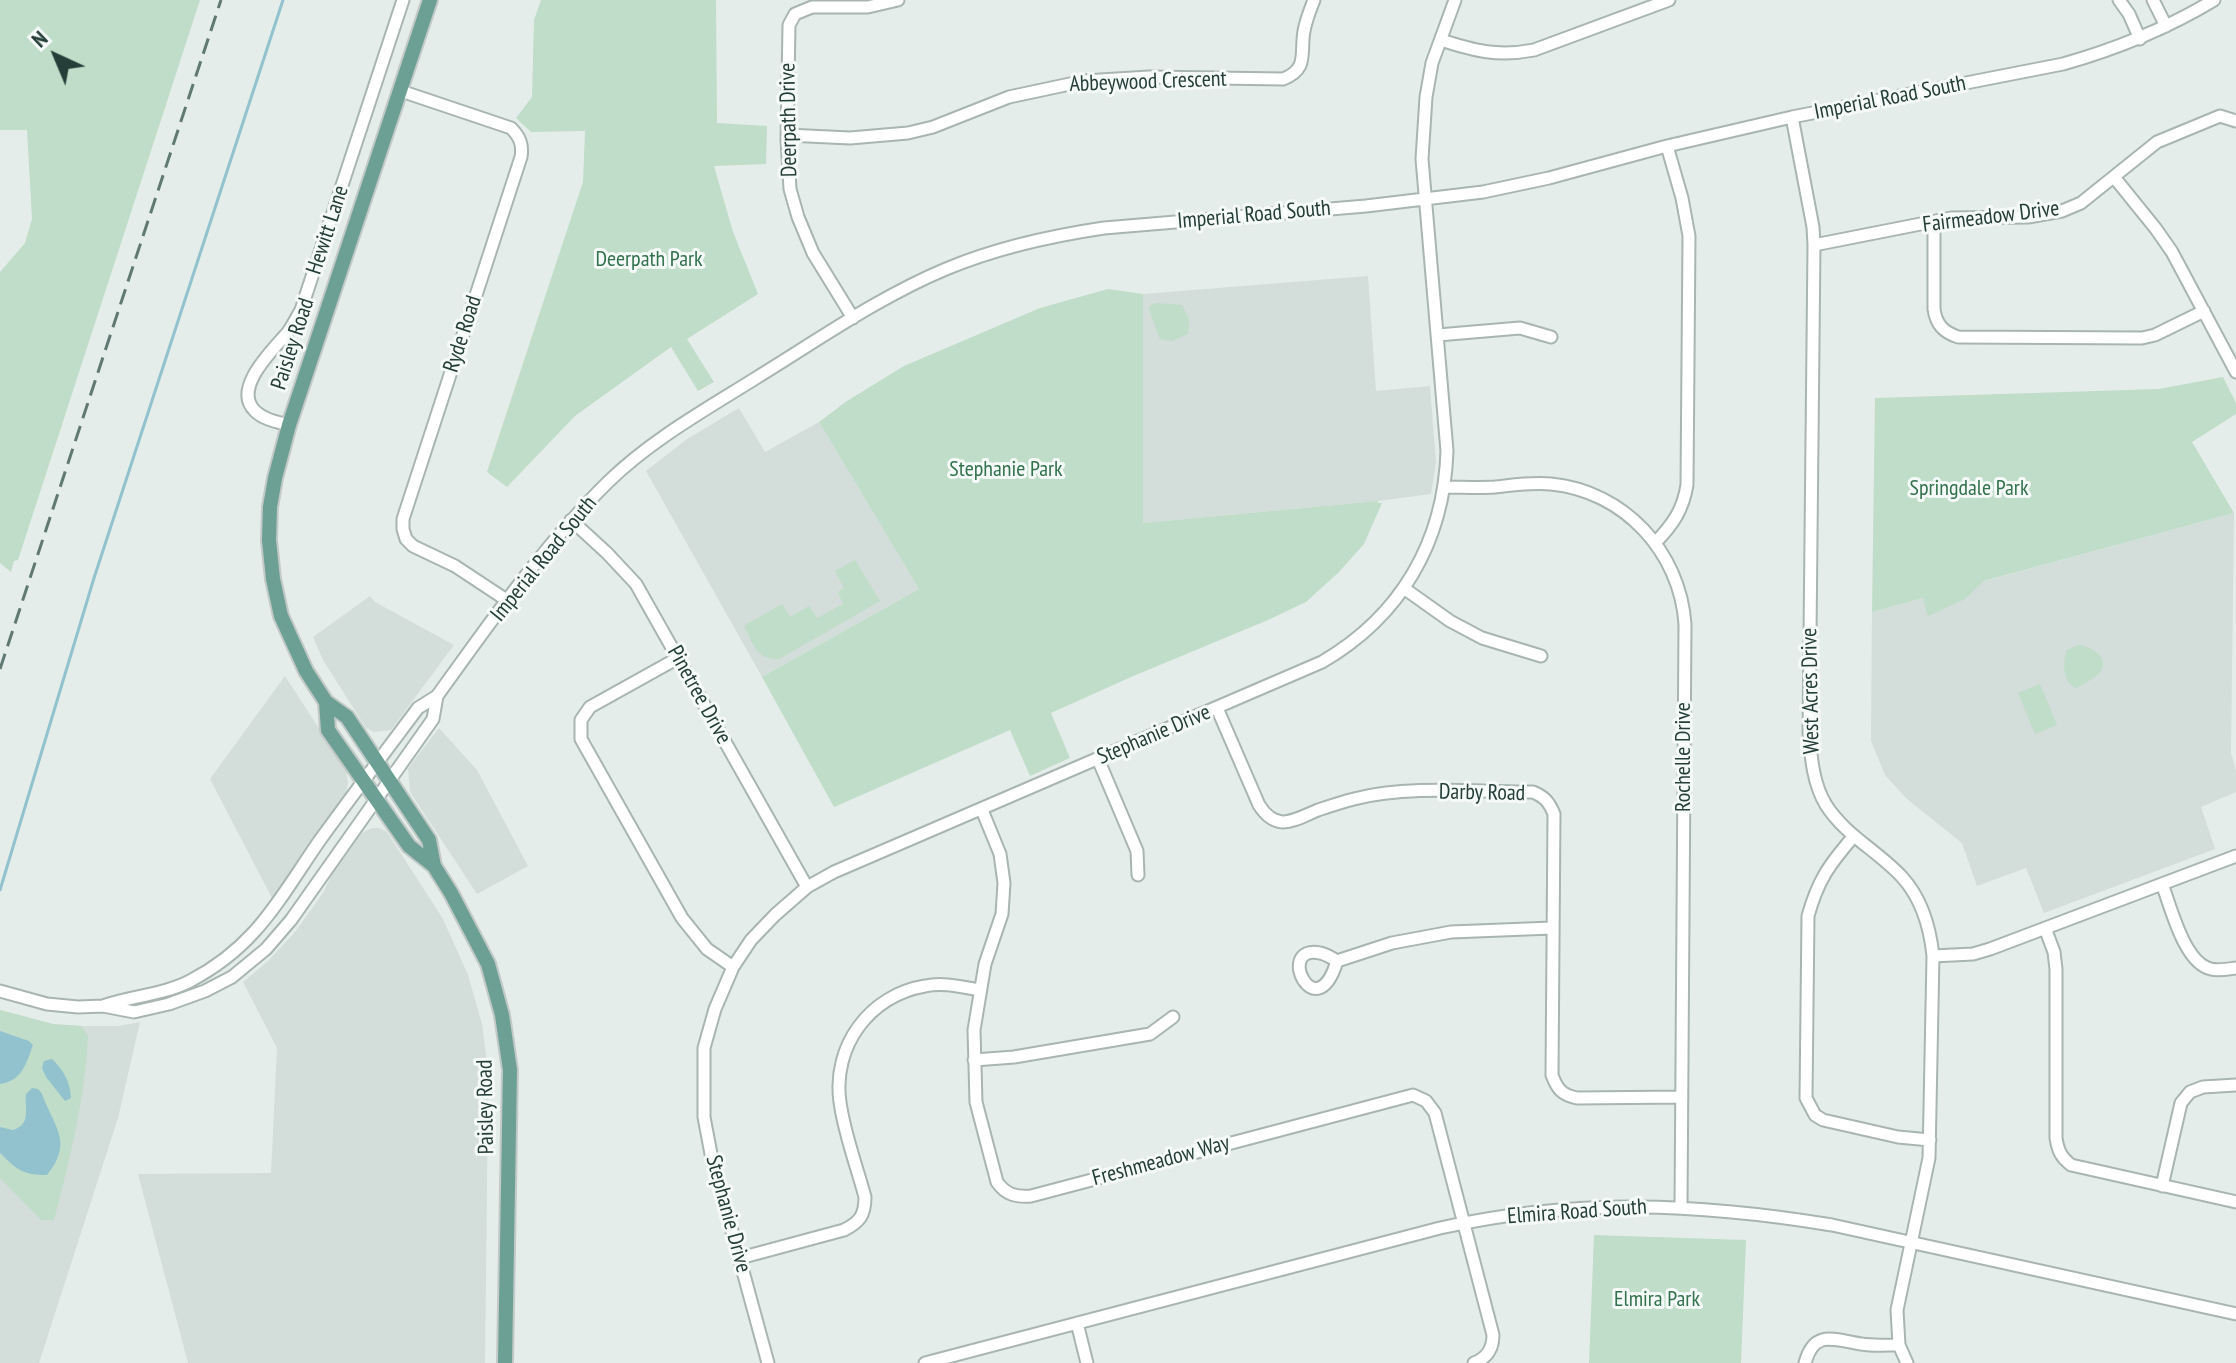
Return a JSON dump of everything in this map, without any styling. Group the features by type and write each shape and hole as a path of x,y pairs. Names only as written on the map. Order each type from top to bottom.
{"main road":[{"name":"Paisley Road","path":"430,0 289,425 275,478 269,540 281,616 293,646 326,702 347,717 390,779 429,840 434,866"},
{"name":"Paisley Road","path":"326,702 328,730 409,846 434,866 451,893 488,964 502,1015 510,1070 505,1363"}],"street":[{"name":"Hewitt Lane","path":"289,425 257,413 248,398 250,386 263,359 288,332 301,310 403,0"},
{"name":"Deerpath Drive","path":"853,318 813,253 790,189 787,135 789,25 795,14 812,7 868,7 898,0"},
{"name":"Abbeywood Crescent","path":"787,135 850,138 908,133 933,127 1009,97 1084,81 1149,77 1283,79 1300,68 1304,29 1314,0"},
{"name":"Stephanie Drive","path":"768,1363 711,1154 702,1084 704,1048 715,1009 733,967 751,940 807,887 834,872 1307,669 1337,653 1370,627 1405,589 1428,544 1445,487 1447,451 1422,146 1432,63 1455,0"},
{"path":"1441,40 1495,54 1514,54 1534,50 1669,0"},
{"path":"2119,0 2140,39"},
{"path":"2153,0 2166,26"},
{"name":"Imperial Road South","path":"103,1006 168,991 207,972 238,950 262,926 418,708 437,696 571,520 609,480 667,433 853,318 942,270 1008,248 1104,228 1425,199 1514,187 1792,117 2063,64 2140,39 2214,0"},
{"name":"Ryde Road","path":"401,91 511,128 522,147 403,519 406,539 413,546 455,566 508,601"},
{"name":"Fairmeadow Drive","path":"1814,245 1966,217 2054,214 2081,203 2157,142 2220,116 2236,121"},
{"name":"West Acres Drive","path":"1792,117 1814,245 1811,759 1824,802 1853,837 1901,876 1916,896 1931,935 1933,956 1929,1158 1897,1310 1899,1345 1907,1363"},
{"path":"1656,542 1679,514 1687,485 1689,236 1667,146"},
{"path":"2114,177 2172,252 2236,372"},
{"path":"1934,222 1935,319 1948,334 1958,337 2142,338 2155,335 2204,311"},
{"path":"1438,335 1520,328 1551,337"},
{"name":"Rochelle Drive","path":"1445,487 1537,483 1592,494 1613,505 1644,529 1656,542 1677,582 1685,624 1681,1207"},
{"name":"Pinetree Drive","path":"571,520 636,584 807,887"},
{"path":"1405,589 1450,621 1482,638 1541,656"},
{"path":"678,658 590,707 581,720 581,739 682,918 707,949 733,967"},
{"name":"Imperial Road South","path":"0,991 47,1004 103,1006 134,1012 169,1004 232,977 266,949 291,920 433,719 437,696"},
{"name":"Darby Road","path":"1217,708 1259,805 1265,814 1280,822 1290,822 1357,799 1400,792 1533,792 1543,796 1554,814 1552,1075 1556,1087 1565,1095 1577,1098 1682,1097"},
{"path":"1098,759 1137,851 1138,875"},
{"name":"Freshmeadow Way","path":"982,810 1000,854 1004,899 980,990 974,1030 974,1084 979,1116 997,1182 1008,1194 1031,1196 1413,1095 1426,1101 1435,1113 1493,1335 1492,1349 1474,1363"},
{"path":"1853,837 1830,863 1816,889 1808,916 1806,1098 1815,1115 1823,1120 1898,1137 1930,1140"},
{"path":"1933,956 1973,954 1999,946 2236,856"},
{"path":"2162,884 2188,952 2200,964 2211,969 2236,968"},
{"path":"1337,961 1392,943 1451,932 1552,928"},
{"path":"2045,928 2054,952 2056,969 2057,1149 2062,1158 2071,1165 2236,1202"},
{"path":"740,1258 844,1230 858,1223 865,1212 865,1197 840,1102 838,1072 849,1039 868,1014 891,997 928,985 980,990"},
{"path":"974,1060 1014,1057 1150,1034 1173,1017"},
{"path":"2162,1186 2181,1103 2190,1092 2203,1087 2236,1085"},
{"name":"Elmira Road South","path":"925,1363 1464,1222 1563,1209 1637,1206 1767,1215 1911,1241 2236,1314"},
{"path":"1077,1323 1087,1363"},
{"path":"1805,1363 1815,1343 1830,1338 1865,1345 1899,1345"}],"shaded area":[{"path":"1368,276 1376,391 1430,386 1436,462 1431,494 1143,523 1143,294"},
{"path":"739,408 765,452 819,422 919,589 762,677 646,471 687,439"},
{"path":"2234,513 2231,753 2236,771 2236,792 2201,807 2215,849 2044,913 2026,868 1977,886 1962,843 1907,799 1885,775 1871,741 1872,612"},
{"path":"370,596 375,602 454,645 391,730 374,732 366,728 323,660 313,637"},
{"path":"285,676 346,770 348,783 346,794 272,898 210,779"},
{"path":"439,728 477,770 528,866 477,894 410,792 408,768"},
{"path":"372,828 387,832 443,919 468,975 482,1024 488,1099 485,1363 188,1363 138,1174 271,1173 277,1048 243,982 295,932 323,893 333,872 362,833"},
{"path":"0,1010 53,1024 118,1026 140,1022 118,1118 39,1363 0,1363"}],"green space":[{"path":"0,0 200,0 18,560 14,561 11,572 0,563 0,272 25,243 32,219 27,130 0,130"},
{"name":"Deerpath Park","path":"541,0 716,0 717,123 767,126 766,164 714,166 733,232 758,294 687,339 714,382 698,391 671,347 575,416 507,487 487,472 583,182 585,131 531,132 516,118 532,97 534,20"},
{"name":"Stephanie Park","path":"1108,289 1143,294 1143,523 1378,501 1382,503 1364,544 1306,602 1051,713 1070,758 1030,776 1010,730 834,807 762,677 919,589 819,422 904,366 1040,308"},
{"path":"1156,303 1182,305 1189,319 1188,334 1172,341 1160,339 1149,309"},
{"name":"Springdale Park","path":"2223,377 2236,403 2236,414 2192,442 2234,513 1984,581 1965,599 1928,616 1923,598 1872,612 1875,398 2159,389"},
{"path":"855,560 880,601 779,659 760,653 744,626 782,604 790,617 809,606 817,618 843,604 838,592 844,588 835,571"},
{"path":"2078,645 2095,651 2103,664 2096,676 2076,688 2068,682 2064,660 2067,650"},
{"path":"2040,684 2057,725 2035,734 2018,693"},
{"path":"0,1010 53,1024 81,1026 88,1036 80,1106 54,1220 41,1220 0,1178 0,1153 16,1168 46,1106 42,1094 25,1103 27,1119 22,1126 12,1130 0,1127 0,1084 11,1082 33,1045 0,1031"},
{"name":"Elmira Park","path":"1594,1235 1746,1240 1741,1363 1589,1363"}],"water":[{"path":"0,1031 33,1045 18,1075 0,1084"},
{"path":"52,1059 69,1086 71,1098 65,1101 42,1068 44,1061"},
{"path":"32,1088 42,1094 59,1134 59,1153 47,1175 21,1170 0,1153 0,1127 13,1130 23,1124 26,1094"}],"waterway":[{"path":"0,890 94,578 283,0"}],"railway":[{"path":"0,669 221,0"}]}
